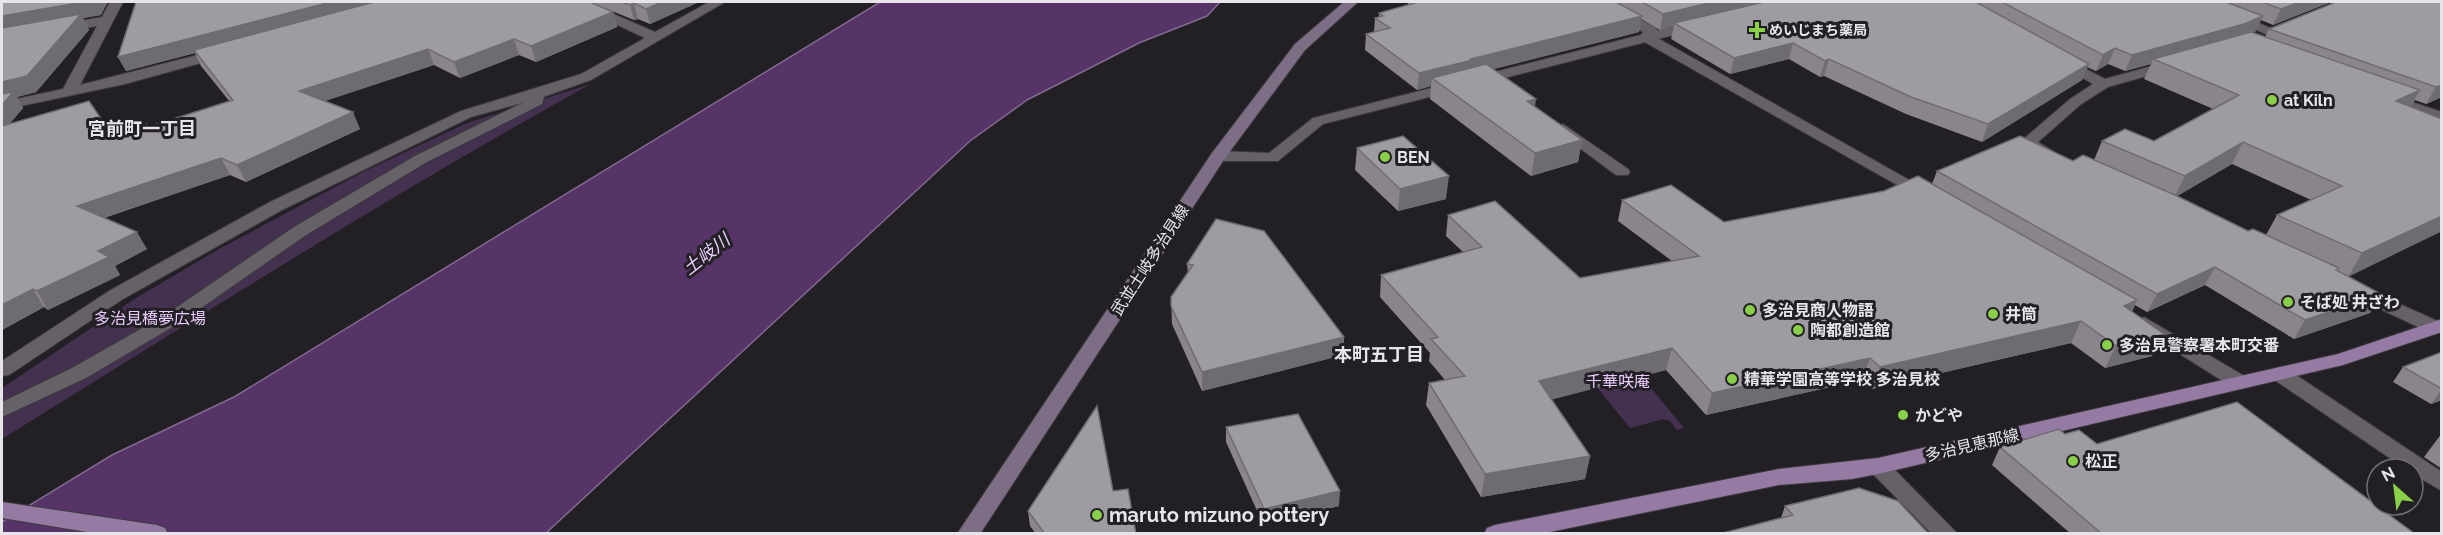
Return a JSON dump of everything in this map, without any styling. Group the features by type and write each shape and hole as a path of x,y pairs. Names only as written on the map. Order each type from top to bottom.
{"main road":[{"name":"武並土岐多治見線","path":"968,534 1218,156 1300,47 1351,2"},
{"name":"多治見恵那線","path":"1495,534 1779,477 1852,471 1878,466 2343,359 2439,327"},
{"path":"2,510 157,534"}],"street":[{"path":"69,92 116,2"},
{"path":"576,2 653,36"},
{"path":"2,370 116,295 276,206 466,114 538,94 586,77 653,36 718,2"},
{"path":"1599,2 1651,31 1646,37"},
{"path":"2200,2 2280,31 2253,41"},
{"path":"48,31 106,20"},
{"path":"1218,156 1272,158 1285,150 1318,121 1714,21"},
{"path":"1646,37 1936,200"},
{"path":"2,106 125,80 238,48"},
{"path":"2046,51 2103,84"},
{"path":"2058,157 2027,143 2075,102 2103,84 2185,61"},
{"path":"1491,76 1510,90"},
{"path":"2370,92 2442,117"},
{"path":"2,410 80,373 174,318 331,212 453,142 518,113 537,101 538,94"},
{"path":"1547,117 1622,172"},
{"path":"2340,283 2439,327"},
{"path":"2134,316 2239,382"},
{"path":"2280,374 2442,483"},
{"path":"1878,466 1947,534"}],"green space":[{"name":"多治見橋夢広場","path":"591,84 368,213 2,439 2,388 136,298 219,249 363,172 467,123"},
{"name":"千華咲庵","path":"1586,309 1684,428 1677,430 1670,421 1664,419 1630,428 1562,344"}],"water":[{"name":"土岐川","path":"880,2 1220,2 1207,16 1139,43 1027,100 970,141 546,533 2,534 2,522 112,455 234,397"}],"building":[{"path":"2,2 84,2 2,16"},
{"path":"136,2 331,2 118,57"},
{"path":"374,2 590,2 613,12 531,46 514,39 454,62 428,49 299,91 353,112 237,165 221,158 77,206 137,232 98,251 109,257 37,291 33,289 2,305 2,126 89,101 112,135 147,124 148,127 233,100 194,50"},
{"path":"621,2 662,2 646,9 634,3 630,5"},
{"path":"1412,2 1616,2 1642,16 1419,73 1366,34 1390,28 1375,18 1383,16 1379,13 1415,3"},
{"path":"1642,2 1713,2 1663,14"},
{"path":"1764,2 1976,2 2089,64 1988,124 1911,97 1829,59 1825,61 1793,43 1734,58 1674,23"},
{"path":"2002,2 2226,2 2263,16 2244,24 2132,55 2115,48 2103,55"},
{"path":"2262,2 2300,2 2281,9"},
{"path":"2336,2 2442,2 2442,85 2436,87 2269,29"},
{"path":"81,14 27,76 2,82 2,28"},
{"path":"2251,32 2420,90 2396,101 2442,119 2442,216 2362,253 2277,215 2342,186 2243,142 2185,176 2102,141 2125,129 2154,141 2239,95 2153,59"},
{"path":"1486,64 1536,99 1527,101 1582,140 1535,153 1432,78"},
{"path":"13,92 2,105 2,94"},
{"path":"1403,136 1449,176 1400,189 1357,148"},
{"path":"2020,136 2073,161 2083,155 2175,195 2248,231 2253,229 2339,268 2336,270 2381,294 2305,320 2215,267 2157,294 1937,171"},
{"path":"1918,176 2137,300 2124,306 2164,334 2116,346 2081,321 1880,367 1870,358 1712,393 1672,348 1539,381 1590,456 1485,474 1429,383 1465,376 1431,339 1438,337 1381,275 1482,247 1448,215 1495,201 1580,278 1699,256 1622,200 1671,185 1724,222 1884,191"},
{"path":"1216,219 1264,231 1344,337 1202,372 1171,306 1171,297 1193,265 1187,264"},
{"path":"2442,352 2442,389 2403,367"},
{"path":"2237,402 2365,497 2365,517 2392,517 2415,534 2102,534 2000,447 2059,429 2065,434 2079,430 2097,444"},
{"path":"1097,406 1113,491 1128,489 1136,534 1045,534 1028,511"},
{"path":"1298,414 1340,491 1264,509 1226,427"},
{"path":"1859,488 1898,501 1929,534 1719,534 1793,515 1785,506"}],"place":[{"name":"めいじまち薬局","path":"1757,30"},
{"name":"at Kiln","path":"2272,100"},
{"name":"BEN","path":"1385,157"},
{"name":"そば処 井ざわ","path":"2288,302"},
{"name":"多治見商人物語","path":"1750,310"},
{"name":"井筒","path":"1993,314"},
{"name":"陶都創造館","path":"1798,330"},
{"name":"多治見警察署本町交番","path":"2107,345"},
{"name":"精華学園高等学校 多治見校","path":"1732,379"},
{"name":"かどや","path":"1903,415"},
{"name":"松正","path":"2073,461"},
{"name":"maruto mizuno pottery","path":"1097,515"}],"district":[{"name":"宮前町一丁目","path":"142,128"},
{"name":"本町五丁目","path":"1379,354"}]}
